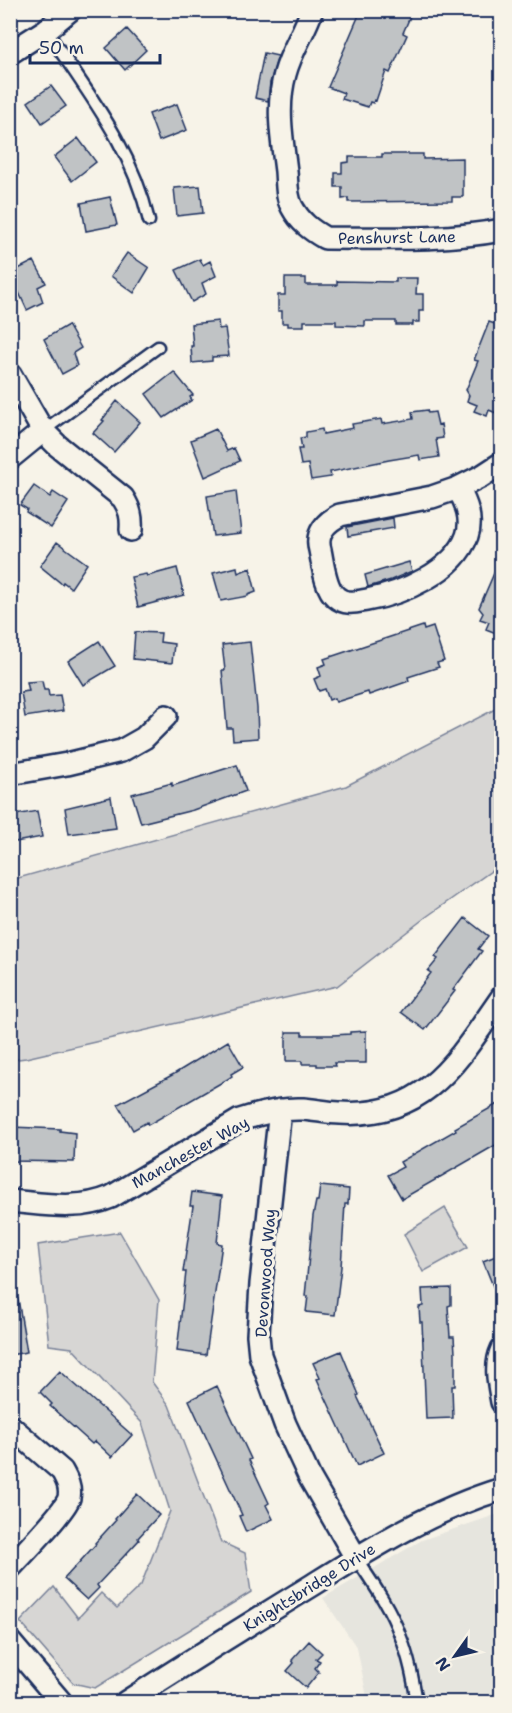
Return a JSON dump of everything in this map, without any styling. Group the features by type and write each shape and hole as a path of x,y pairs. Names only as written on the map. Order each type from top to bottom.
{"street":[{"path":"10,54 46,30 70,10"},
{"name":"Penshurst Lane","path":"312,10 292,52 284,76 280,101 280,121 289,200 299,219 311,230 325,238 435,238 501,230"},
{"path":"10,374 44,431 58,446 123,498 132,516 131,530"},
{"path":"10,458 44,431"},
{"path":"458,488 467,506 470,520 468,534 462,547 451,559 430,576 408,588 383,597 343,602 335,597 330,589 318,545 323,527 330,519 340,515 432,497 458,488 501,463"},
{"path":"10,774 121,751 144,738 166,716"},
{"name":"Manchester Way","path":"10,1201 78,1206 95,1204 111,1197 240,1120 280,1110 302,1109 342,1114 367,1112 392,1107 414,1098 434,1084 454,1065 501,997"},
{"name":"Devonwood Way","path":"280,1110 261,1284 258,1335 260,1355 285,1424 305,1467 338,1530 356,1558"},
{"path":"501,1349 497,1369 501,1402"},
{"path":"10,1426 62,1472 67,1479 69,1489 66,1506 10,1568"},
{"name":"Knightsbridge Drive","path":"126,1702 209,1648 397,1533 437,1512 501,1489"},
{"path":"10,1642 61,1702"}],"lane":[{"path":"46,30 116,135 131,164 145,201 149,221"},
{"path":"44,431 158,347"},
{"path":"356,1558 382,1597 400,1633 410,1664 417,1702"}],"shaded area":[{"path":"501,706 501,864 426,917 337,986 11,1060 11,880 346,786"},
{"path":"445,1208 468,1247 423,1272 404,1234"},
{"path":"120,1232 159,1300 152,1382 169,1405 221,1542 245,1553 251,1592 95,1688 73,1683 20,1622 54,1587 78,1618 101,1593 117,1608 141,1585 170,1511 142,1423 72,1348 49,1345 38,1245"},
{"path":"501,1513 501,1702 368,1702 357,1648 323,1598 422,1540"}],"building":[{"path":"364,10 413,10 403,33 407,35 390,73 386,71 376,101 370,102 368,107 342,99 344,93 328,87 359,15 362,16"},
{"path":"127,29 146,50 125,70 106,48"},
{"path":"264,53 278,56 270,83 268,101 255,98"},
{"path":"51,86 66,106 42,123 28,102"},
{"path":"177,104 187,130 159,141 149,114"},
{"path":"78,138 96,162 72,181 54,157"},
{"path":"382,154 423,154 423,159 463,158 463,197 452,197 452,201 348,202 348,198 342,199 342,187 335,187 335,173 342,173 342,163 349,162 349,157 382,157"},
{"path":"200,186 203,213 177,216 174,188"},
{"path":"110,197 117,225 86,231 81,203"},
{"path":"127,253 149,268 134,293 111,276"},
{"path":"200,259 203,265 210,261 216,276 202,283 206,294 192,302 176,270"},
{"path":"34,261 46,283 38,287 43,302 27,310 10,273"},
{"path":"285,278 306,278 306,285 337,285 337,281 396,282 396,278 417,278 416,294 423,294 423,311 419,311 419,322 413,322 413,325 396,325 396,321 365,321 365,326 336,325 336,321 304,321 304,326 288,326 288,323 282,323 282,311 278,311 278,295 285,295"},
{"path":"218,321 219,329 225,328 229,356 212,357 212,361 192,363 191,324"},
{"path":"489,322 501,326 501,415 489,410 487,416 474,411 477,405 467,401 469,395 466,390 478,361 474,360"},
{"path":"68,325 81,348 73,353 77,366 62,374 44,339"},
{"path":"174,372 193,395 190,397 192,400 164,418 146,394"},
{"path":"117,401 140,422 114,452 93,433"},
{"path":"427,410 428,413 435,412 438,425 441,424 443,438 436,439 439,457 420,460 419,455 389,460 330,472 331,477 311,480 308,464 301,465 298,449 302,449 300,438 306,437 306,432 322,429 323,434 353,428 352,424 381,419 382,424 413,419 412,412"},
{"path":"216,429 227,451 234,448 240,461 205,477 191,440"},
{"path":"34,486 50,497 53,492 68,502 51,528 26,512 27,509 20,505"},
{"path":"236,491 241,533 213,536 207,496"},
{"path":"393,518 394,528 348,536 347,527"},
{"path":"57,542 87,564 71,588 63,582 62,584 40,566"},
{"path":"501,557 501,635 486,629 489,622 480,619 483,613 479,608"},
{"path":"409,562 412,571 368,587 365,575"},
{"path":"237,567 238,573 250,568 256,592 248,596 221,601 213,573"},
{"path":"177,568 184,595 138,607 131,577 146,574 147,576"},
{"path":"423,626 424,630 433,627 444,661 437,663 439,667 408,677 409,681 369,695 368,692 336,702 334,698 329,700 325,689 319,691 314,679 321,676 318,667 326,664 324,659"},
{"path":"135,632 161,633 160,642 174,644 172,663 133,659"},
{"path":"99,641 115,666 83,685 68,661"},
{"path":"250,642 258,738 233,740 232,728 227,728 222,645"},
{"path":"42,681 44,690 48,690 49,696 60,695 63,711 25,717 21,692 29,691 27,682"},
{"path":"237,765 246,791 193,810 141,823 132,794 172,783 172,786"},
{"path":"111,797 116,828 69,834 65,808"},
{"path":"37,811 42,837 10,843 10,816"},
{"path":"465,918 488,936 478,949 482,951 425,1030 401,1012 431,973 428,971 438,959 435,957"},
{"path":"366,1031 366,1063 334,1063 335,1066 317,1066 317,1064 302,1064 302,1061 286,1061 286,1032 302,1032 302,1035 333,1035"},
{"path":"228,1041 243,1067 226,1080 148,1125 147,1122 133,1130 118,1104"},
{"path":"501,1102 501,1142 402,1199 388,1175 403,1167 400,1162"},
{"path":"11,1127 60,1129 60,1131 75,1133 74,1162 10,1161"},
{"path":"320,1186 349,1189 348,1204 345,1204 335,1315 306,1312 308,1296 305,1296 313,1216"},
{"path":"192,1192 222,1196 217,1243 222,1244 206,1355 177,1351 186,1272 183,1272 193,1206 190,1206"},
{"path":"501,1254 501,1306 483,1261"},
{"path":"451,1288 451,1305 448,1306 450,1337 454,1337 455,1353 455,1386 452,1386 453,1418 426,1419 422,1322 420,1322 419,1307 423,1306 422,1289"},
{"path":"18,1299 27,1352 10,1355 10,1300"},
{"path":"341,1351 359,1395 357,1396 384,1453 357,1466 317,1379 320,1378 313,1363"},
{"path":"60,1371 132,1435 112,1457 95,1441 92,1444 50,1406 52,1404 40,1392"},
{"path":"217,1386 251,1459 249,1460 269,1503 266,1505 273,1519 246,1532 239,1516 242,1515 189,1400"},
{"path":"137,1494 159,1515 97,1585 99,1588 87,1600 64,1579"},
{"path":"309,1641 322,1653 316,1659 320,1661 315,1668 319,1672 306,1688 287,1671 294,1663 292,1660"}]}
